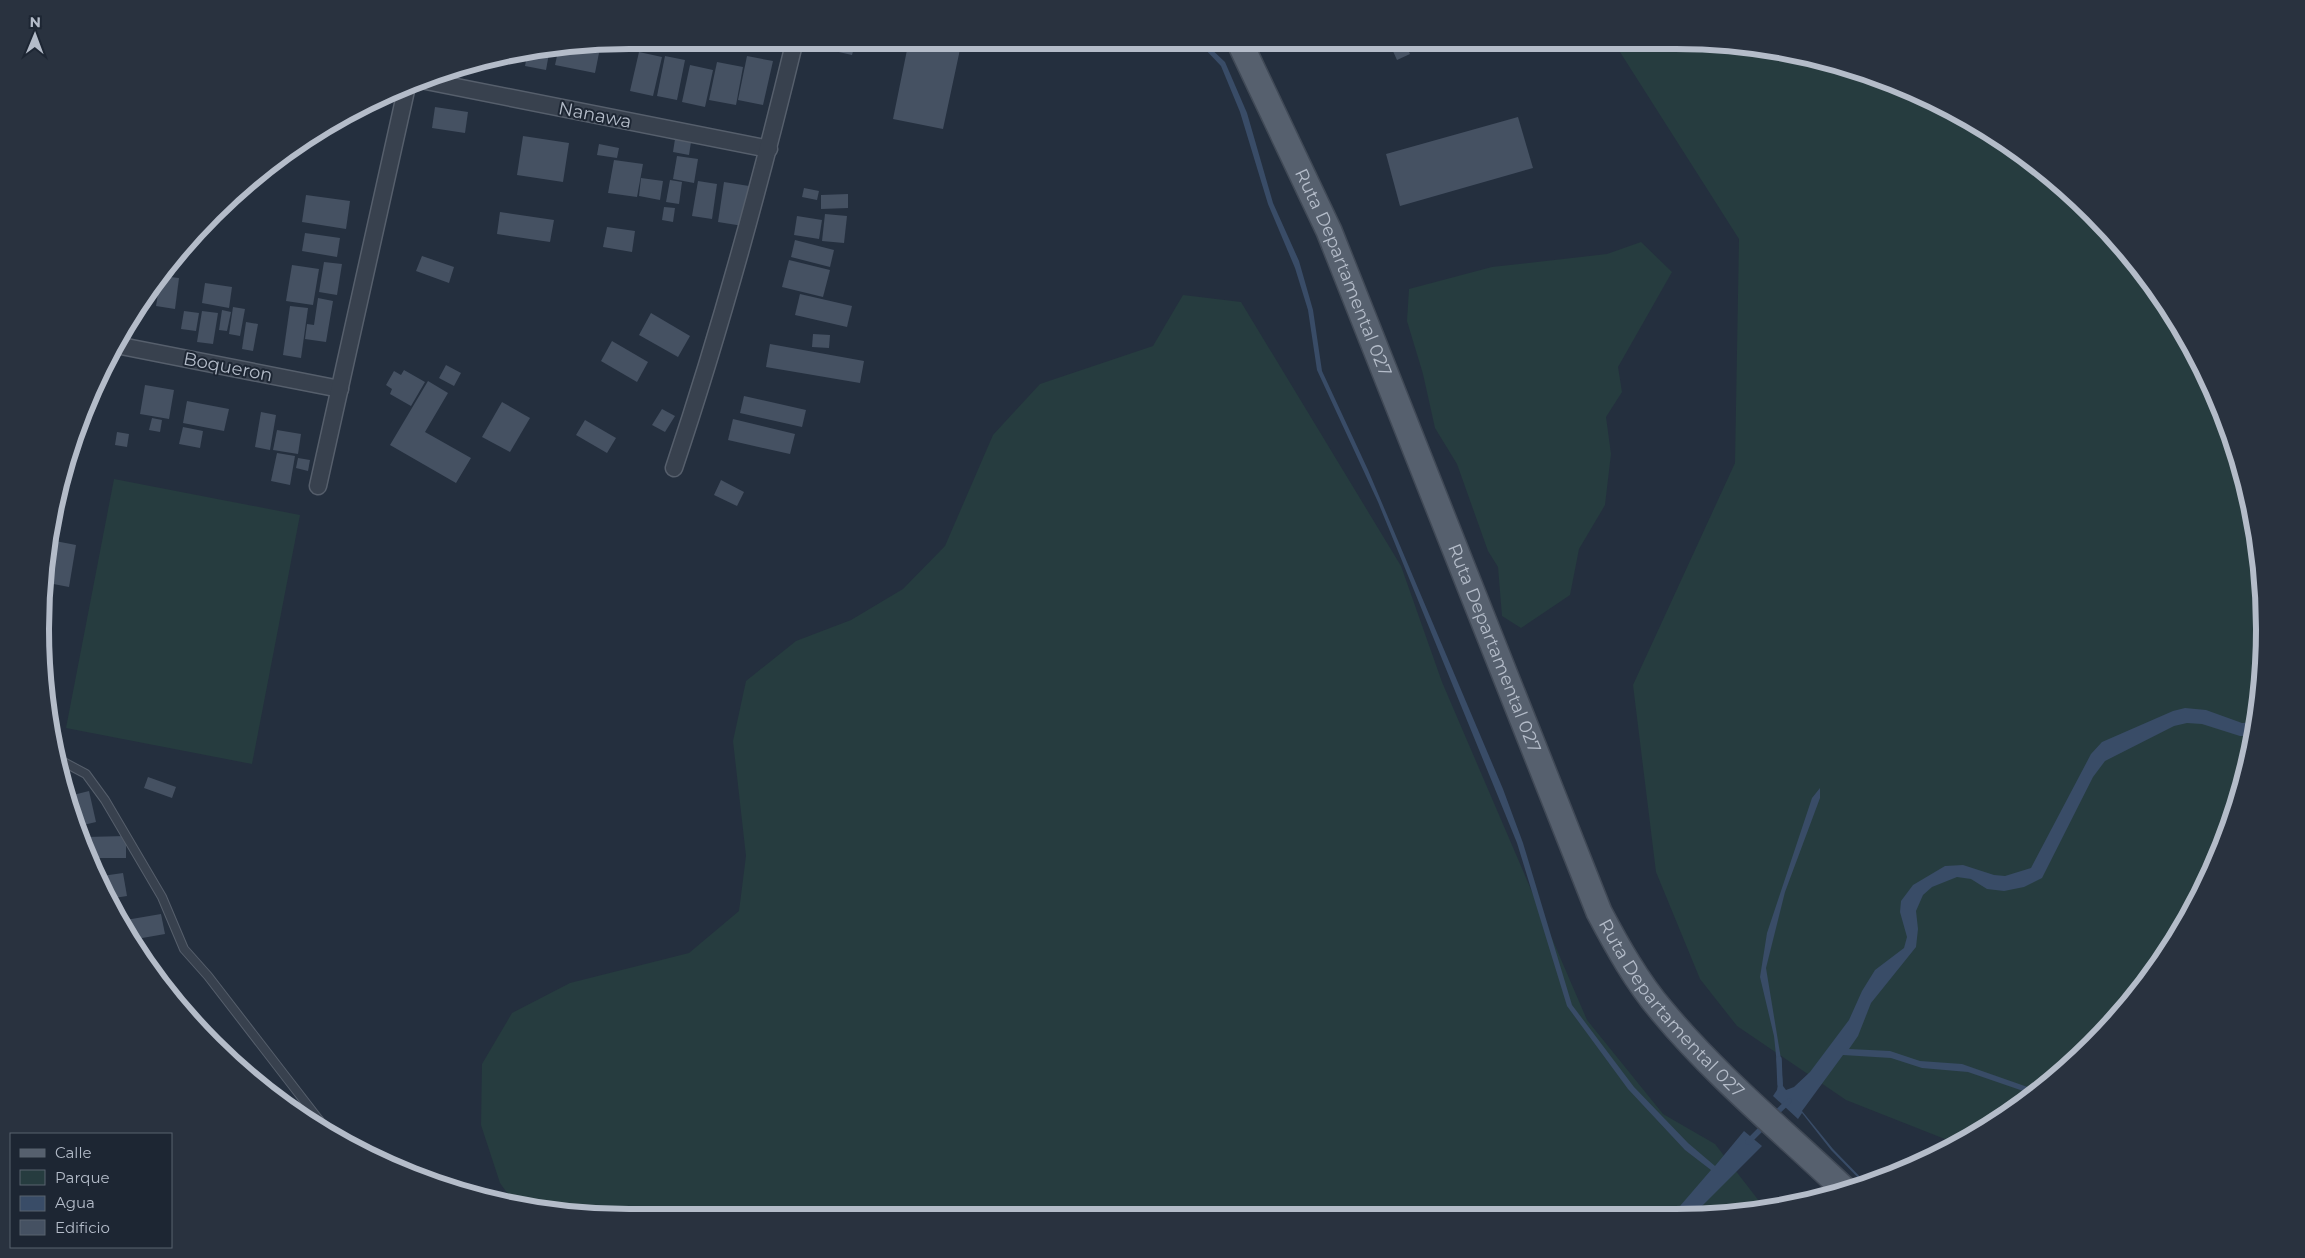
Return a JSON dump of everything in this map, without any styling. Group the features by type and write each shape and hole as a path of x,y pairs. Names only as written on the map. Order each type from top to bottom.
{"main road":[{"name":"Ruta Departamental 027","path":"1244,49 1329,231 1599,912 1621,953 1661,1010 1746,1098 1840,1185"}],"street":[{"path":"674,468 718,332 769,149 793,49"},
{"name":"Nanawa","path":"435,83 769,149"},
{"path":"318,486 405,94"},
{"name":"Boqueron","path":"123,345 340,389"}],"lane":[{"path":"65,763 86,774 105,800 162,897 184,949 208,976 317,1118"}],"green space":[{"path":"1618,49 1714,50 1789,60 1826,69 1898,93 1933,109 1966,126 2029,169 2059,193 2112,246 2136,276 2179,339 2212,407 2225,442 2245,516 2255,591 2255,667 2251,705 2245,742 2225,816 2196,886 2179,919 2136,982 2112,1012 2086,1039 2059,1065 2029,1089 1966,1132 1949,1141 1846,1100 1737,1026 1700,979 1656,872 1633,685 1735,463 1739,239"},
{"path":"1641,242 1672,272 1618,367 1622,392 1606,417 1611,454 1605,505 1579,549 1570,595 1521,628 1502,616 1498,567 1488,551 1457,464 1435,428 1423,374 1407,321 1409,289 1492,267 1607,254"},
{"path":"1183,295 1241,302 1401,566 1442,682 1587,1020 1663,1114 1715,1144 1760,1203 1714,1208 1676,1209 629,1209 591,1208 510,1196 500,1183 481,1125 482,1064 512,1013 570,983 689,953 739,911 746,856 733,741 746,681 796,641 851,620 903,589 945,546 993,435 1040,384 1153,346"},
{"path":"114,479 300,515 252,764 66,728"}],"water":[{"path":"1205,49 1211,49 1225,62 1247,113 1273,203 1299,261 1313,310 1322,371 1368,470 1503,789 1523,843 1572,1005 1634,1087 1688,1143 1715,1166 1744,1131 1762,1146 1700,1208 1677,1209 1711,1170 1685,1150 1628,1089 1567,1006 1517,843 1378,502 1317,370 1308,310 1295,268 1268,204 1240,112 1221,66"},
{"path":"2185,708 2206,710 2242,723 2248,723 2246,736 2240,736 2202,724 2187,723 2174,726 2105,761 2093,777 2042,878 2024,887 2004,891 1987,889 1971,879 1957,877 1932,887 1923,895 1916,911 1918,929 1916,947 1871,1003 1858,1036 1849,1049 1890,1051 1920,1061 1962,1064 2030,1088 2025,1092 1968,1072 1922,1068 1891,1058 1843,1055 1802,1111 1833,1149 1862,1178 1859,1179 1831,1150 1802,1113 1798,1119 1773,1096 1777,1090 1779,1077 1782,1075 1783,1086 1786,1090 1794,1087 1810,1072 1849,1020 1862,991 1875,970 1904,948 1907,937 1900,912 1901,901 1913,885 1945,866 1963,865 1994,875 2005,876 2031,868 2091,754 2102,742 2173,711"},
{"path":"1820,788 1820,798 1785,892 1766,968 1782,1065 1777,1065 1774,1036 1760,977 1767,933 1812,798"}],"building":[{"path":"825,49 854,49 852,55"},
{"path":"907,49 960,49 943,129 893,119"},
{"path":"1392,49 1408,49 1410,54 1397,60"},
{"path":"600,50 595,73 555,65 558,54"},
{"path":"639,52 662,57 653,96 630,91"},
{"path":"549,55 546,70 525,66 526,58"},
{"path":"665,56 685,60 677,100 657,96"},
{"path":"747,56 773,61 763,105 738,100"},
{"path":"717,62 743,67 736,105 709,100"},
{"path":"690,65 713,70 705,107 682,102"},
{"path":"435,107 468,112 465,133 432,128"},
{"path":"1518,117 1533,168 1400,206 1386,154"},
{"path":"523,136 569,143 563,182 517,175"},
{"path":"675,139 691,142 689,155 673,152"},
{"path":"599,144 619,148 617,158 597,155"},
{"path":"677,156 698,159 694,183 673,179"},
{"path":"614,160 643,164 637,197 608,193"},
{"path":"641,178 663,181 660,200 639,196"},
{"path":"670,180 682,182 679,204 666,202"},
{"path":"698,181 717,184 712,219 692,216"},
{"path":"724,182 749,186 743,226 718,222"},
{"path":"804,188 819,191 817,200 802,197"},
{"path":"848,194 848,208 821,209 821,195"},
{"path":"306,195 350,201 346,229 302,222"},
{"path":"664,207 675,208 673,222 662,220"},
{"path":"500,212 554,220 550,242 497,234"},
{"path":"825,214 847,216 844,243 822,241"},
{"path":"797,216 822,220 819,239 794,235"},
{"path":"607,227 635,231 632,252 603,247"},
{"path":"305,233 340,238 337,257 302,251"},
{"path":"795,240 834,250 830,267 791,257"},
{"path":"422,256 454,267 449,283 416,271"},
{"path":"789,260 830,270 823,297 782,287"},
{"path":"324,262 342,264 337,295 319,292"},
{"path":"292,265 319,269 313,305 286,301"},
{"path":"168,277 179,278 175,309 156,306 159,291"},
{"path":"205,283 232,287 229,308 202,303"},
{"path":"800,294 852,306 847,327 795,315"},
{"path":"318,298 333,301 326,342 305,339 307,324 314,325"},
{"path":"290,306 308,308 301,358 283,355"},
{"path":"233,307 245,309 240,336 229,334"},
{"path":"222,310 231,312 227,331 219,330"},
{"path":"184,311 199,313 196,331 181,329"},
{"path":"202,311 218,313 213,344 197,342"},
{"path":"651,313 690,336 678,357 639,335"},
{"path":"246,322 258,324 253,351 242,349"},
{"path":"813,334 830,335 829,348 812,347"},
{"path":"612,341 648,362 637,382 601,361"},
{"path":"770,344 864,361 860,383 766,367"},
{"path":"446,365 461,373 454,386 439,378"},
{"path":"404,370 425,382 411,406 390,394 392,389 386,385 394,371 401,375"},
{"path":"428,381 448,393 425,432 471,458 456,483 390,445"},
{"path":"145,385 174,390 169,419 140,414"},
{"path":"744,396 806,410 802,427 740,413"},
{"path":"187,401 229,409 224,431 183,423"},
{"path":"502,402 530,418 510,452 482,437"},
{"path":"662,409 675,416 665,432 652,425"},
{"path":"261,412 276,415 270,450 255,447"},
{"path":"152,418 162,420 160,432 149,430"},
{"path":"733,419 795,434 790,454 728,440"},
{"path":"585,420 616,438 607,453 576,435"},
{"path":"183,427 203,431 200,448 179,444"},
{"path":"277,430 301,434 298,454 273,450"},
{"path":"117,432 129,434 127,447 115,445"},
{"path":"277,453 295,456 290,485 271,481"},
{"path":"298,458 310,460 308,471 296,468"},
{"path":"721,480 744,492 737,506 714,495"},
{"path":"56,541 76,545 69,587 51,583"},
{"path":"148,777 176,787 172,798 144,788"},
{"path":"89,791 96,822 83,825 74,795"},
{"path":"126,836 126,858 96,858 88,837"},
{"path":"123,873 127,896 115,898 104,876"},
{"path":"161,914 165,934 139,939 127,920"}],"waterway":[{"path":"1779,1059 1780,1084"},
{"path":"1774,1115 1789,1101"},
{"path":"1748,1142 1766,1124"}]}
